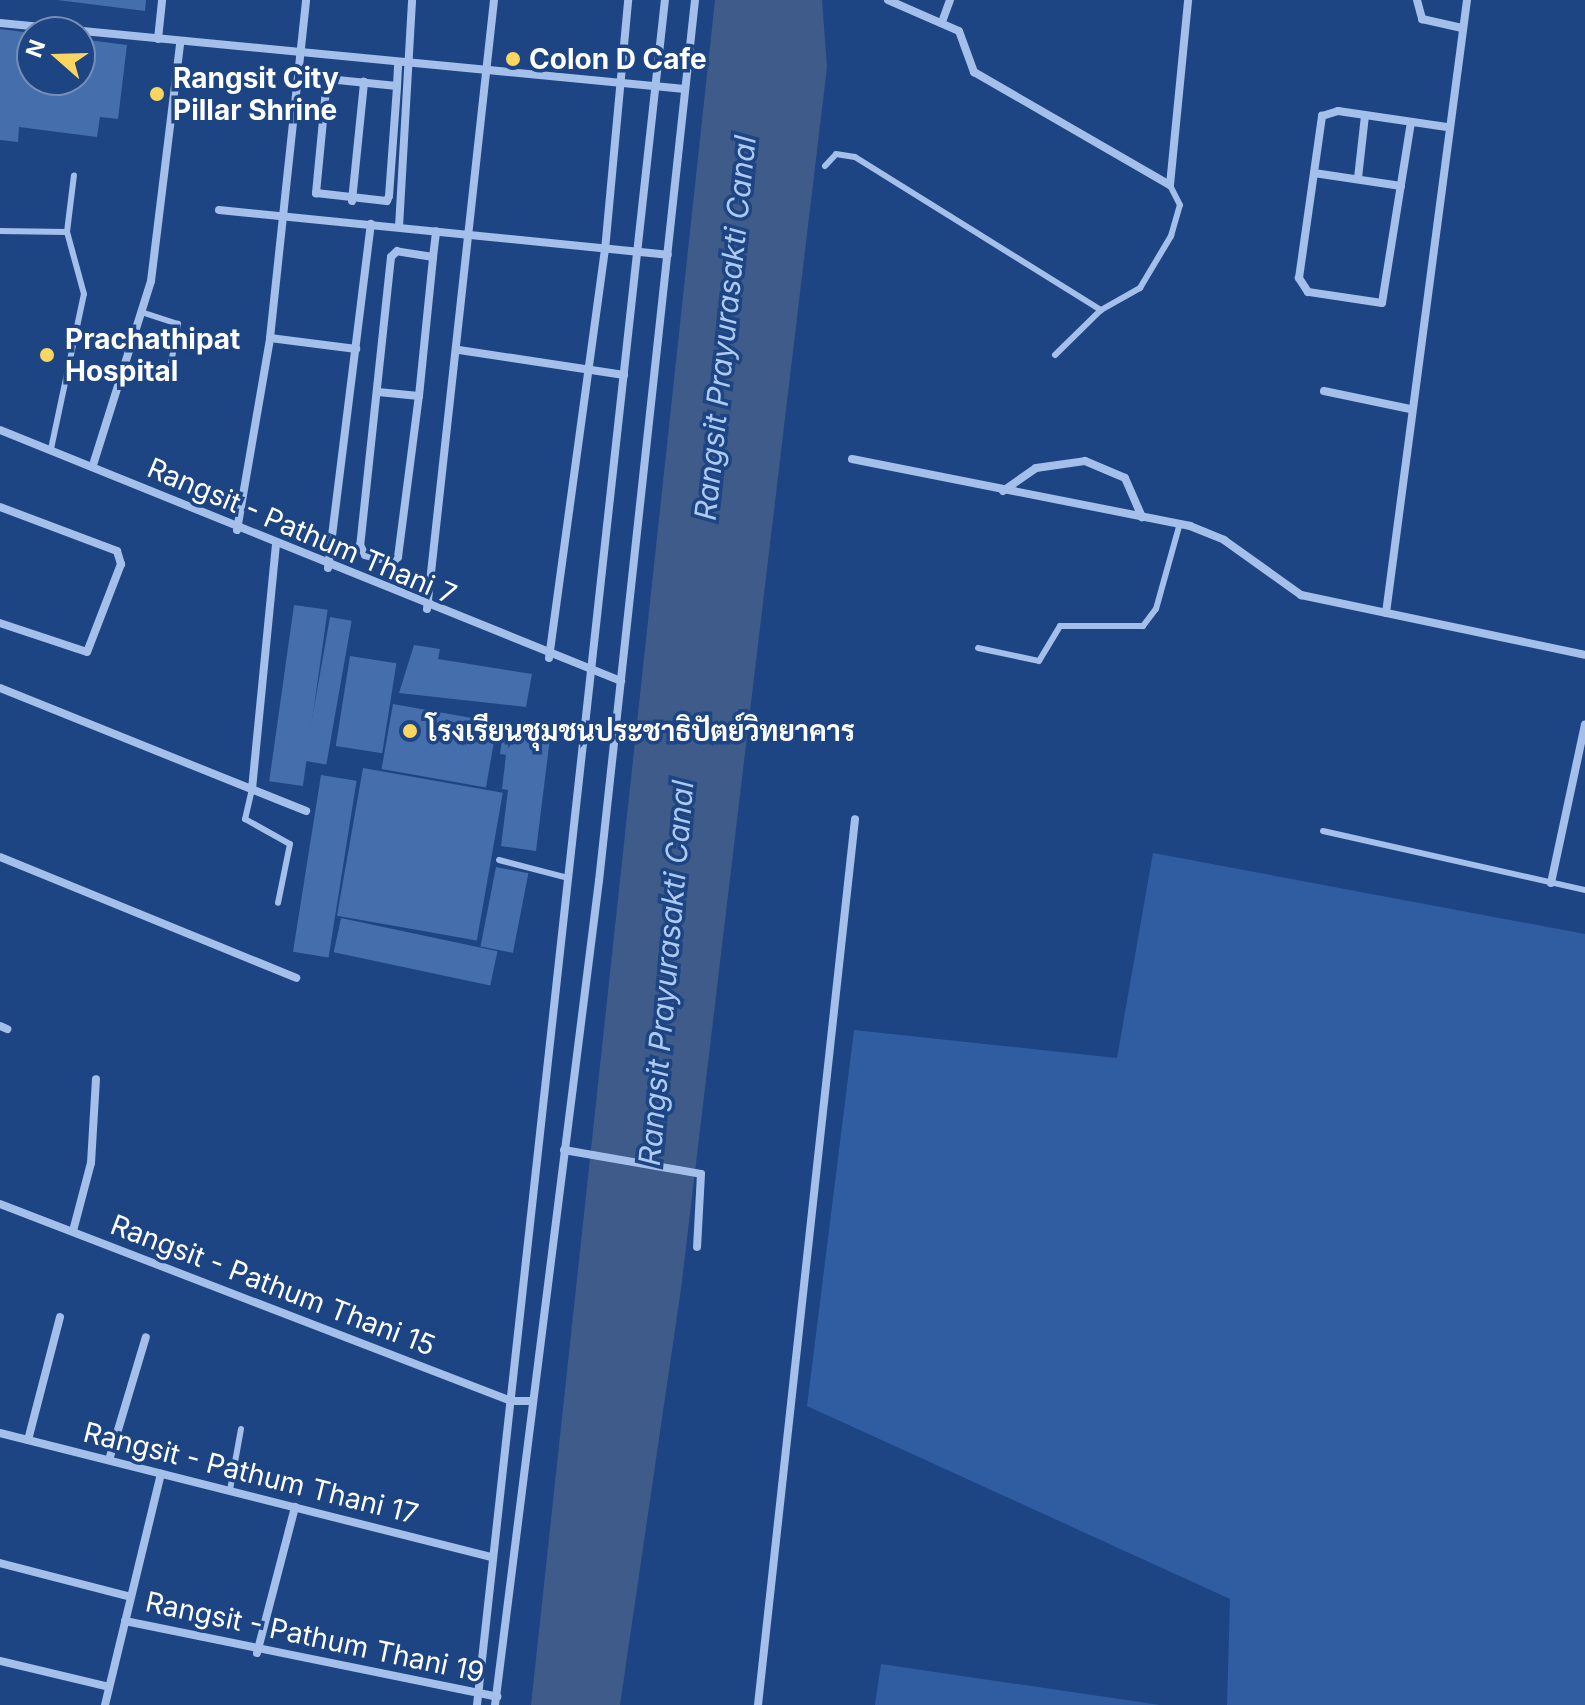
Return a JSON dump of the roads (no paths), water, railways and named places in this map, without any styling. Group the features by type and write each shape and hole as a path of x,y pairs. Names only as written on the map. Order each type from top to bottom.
{"street":[{"path":"158,39 162,0"},
{"path":"237,530 270,338 306,0"},
{"path":"397,86 327,79 314,185 323,196 382,204 389,196 397,86 412,0"},
{"path":"427,609 459,350 494,0"},
{"path":"549,658 605,250 628,0"},
{"path":"477,1705 568,878 587,671 624,375 665,0"},
{"path":"496,1701 621,681 695,0"},
{"path":"888,0 942,22 967,38 974,72 1170,185 1188,0"},
{"path":"942,22 950,0"},
{"path":"1417,0 1422,19 1462,28"},
{"path":"1386,613 1447,127 1467,0"},
{"path":"0,23 300,56 685,89"},
{"path":"93,465 142,312 180,44"},
{"path":"399,227 402,65"},
{"path":"352,201 364,82"},
{"path":"1411,122 1382,303 1301,287 1322,116 1365,116 1411,122 1447,127"},
{"path":"1358,178 1365,116"},
{"path":"1314,173 1401,186"},
{"path":"219,210 284,214 668,255"},
{"path":"328,568 371,224"},
{"path":"433,257 397,251 391,257 360,552 393,562 419,396 436,231"},
{"path":"270,338 356,349"},
{"path":"459,350 624,375"},
{"path":"1324,391 1410,409"},
{"path":"378,392 419,396"},
{"name":"Rangsit - Pathum Thani 7","path":"0,430 93,465 237,530 427,609 549,658 621,681"},
{"path":"852,459 1003,491 1180,523 1224,540 1280,586 1386,613 1585,655"},
{"path":"1003,491 1036,468 1085,461 1125,478 1142,517"},
{"path":"0,507 117,551 121,564 87,652 0,623"},
{"path":"252,789 276,545"},
{"path":"0,688 306,811"},
{"path":"1551,883 1585,725"},
{"path":"1574,777 1585,779"},
{"path":"758,1705 855,819"},
{"path":"0,857 296,978"},
{"path":"73,1231 91,1163 96,1079"},
{"path":"564,1150 697,1173 704,1180 697,1247"},
{"name":"Rangsit - Pathum Thani 15","path":"0,1204 511,1401 531,1401"},
{"path":"28,1440 60,1317"},
{"path":"109,1460 146,1337"},
{"name":"Rangsit - Pathum Thani 17","path":"0,1433 491,1557"},
{"path":"105,1705 161,1474"},
{"path":"257,1653 295,1507"},
{"name":"Rangsit - Pathum Thani 19","path":"0,1563 131,1597"},
{"name":"Rangsit - Pathum Thani 19","path":"125,1621 257,1653 476,1694 496,1701"},
{"path":"0,1661 109,1687"}],"lane":[{"path":"825,166 836,154 855,157 1101,310"},
{"path":"51,449 84,294 67,232 74,175"},
{"path":"1055,355 1101,310 1140,288 1171,236 1180,205 1170,185"},
{"path":"0,231 67,232"},
{"path":"125,367 157,375 171,364 178,324 142,312"},
{"path":"978,648 1039,661 1060,626 1143,626 1156,609 1180,523"},
{"path":"252,789 245,819 290,844 278,903"},
{"path":"1323,831 1585,890"},
{"path":"499,860 568,878"},
{"path":"230,1490 241,1429"}],"water":[{"name":"Rangsit Prayurasakti Canal","path":"715,0 822,0 827,67 681,1289 620,1705 531,1705"}],"place":[{"name":"Colon D Cafe","path":"513,59"},
{"name":"Rangsit City Pillar Shrine","path":"157,94"},
{"name":"Prachathipat Hospital","path":"47,355"},
{"name":"โรงเรียนชุมชนประชาธิปัตย์วิทยาคาร","path":"410,731"}]}
